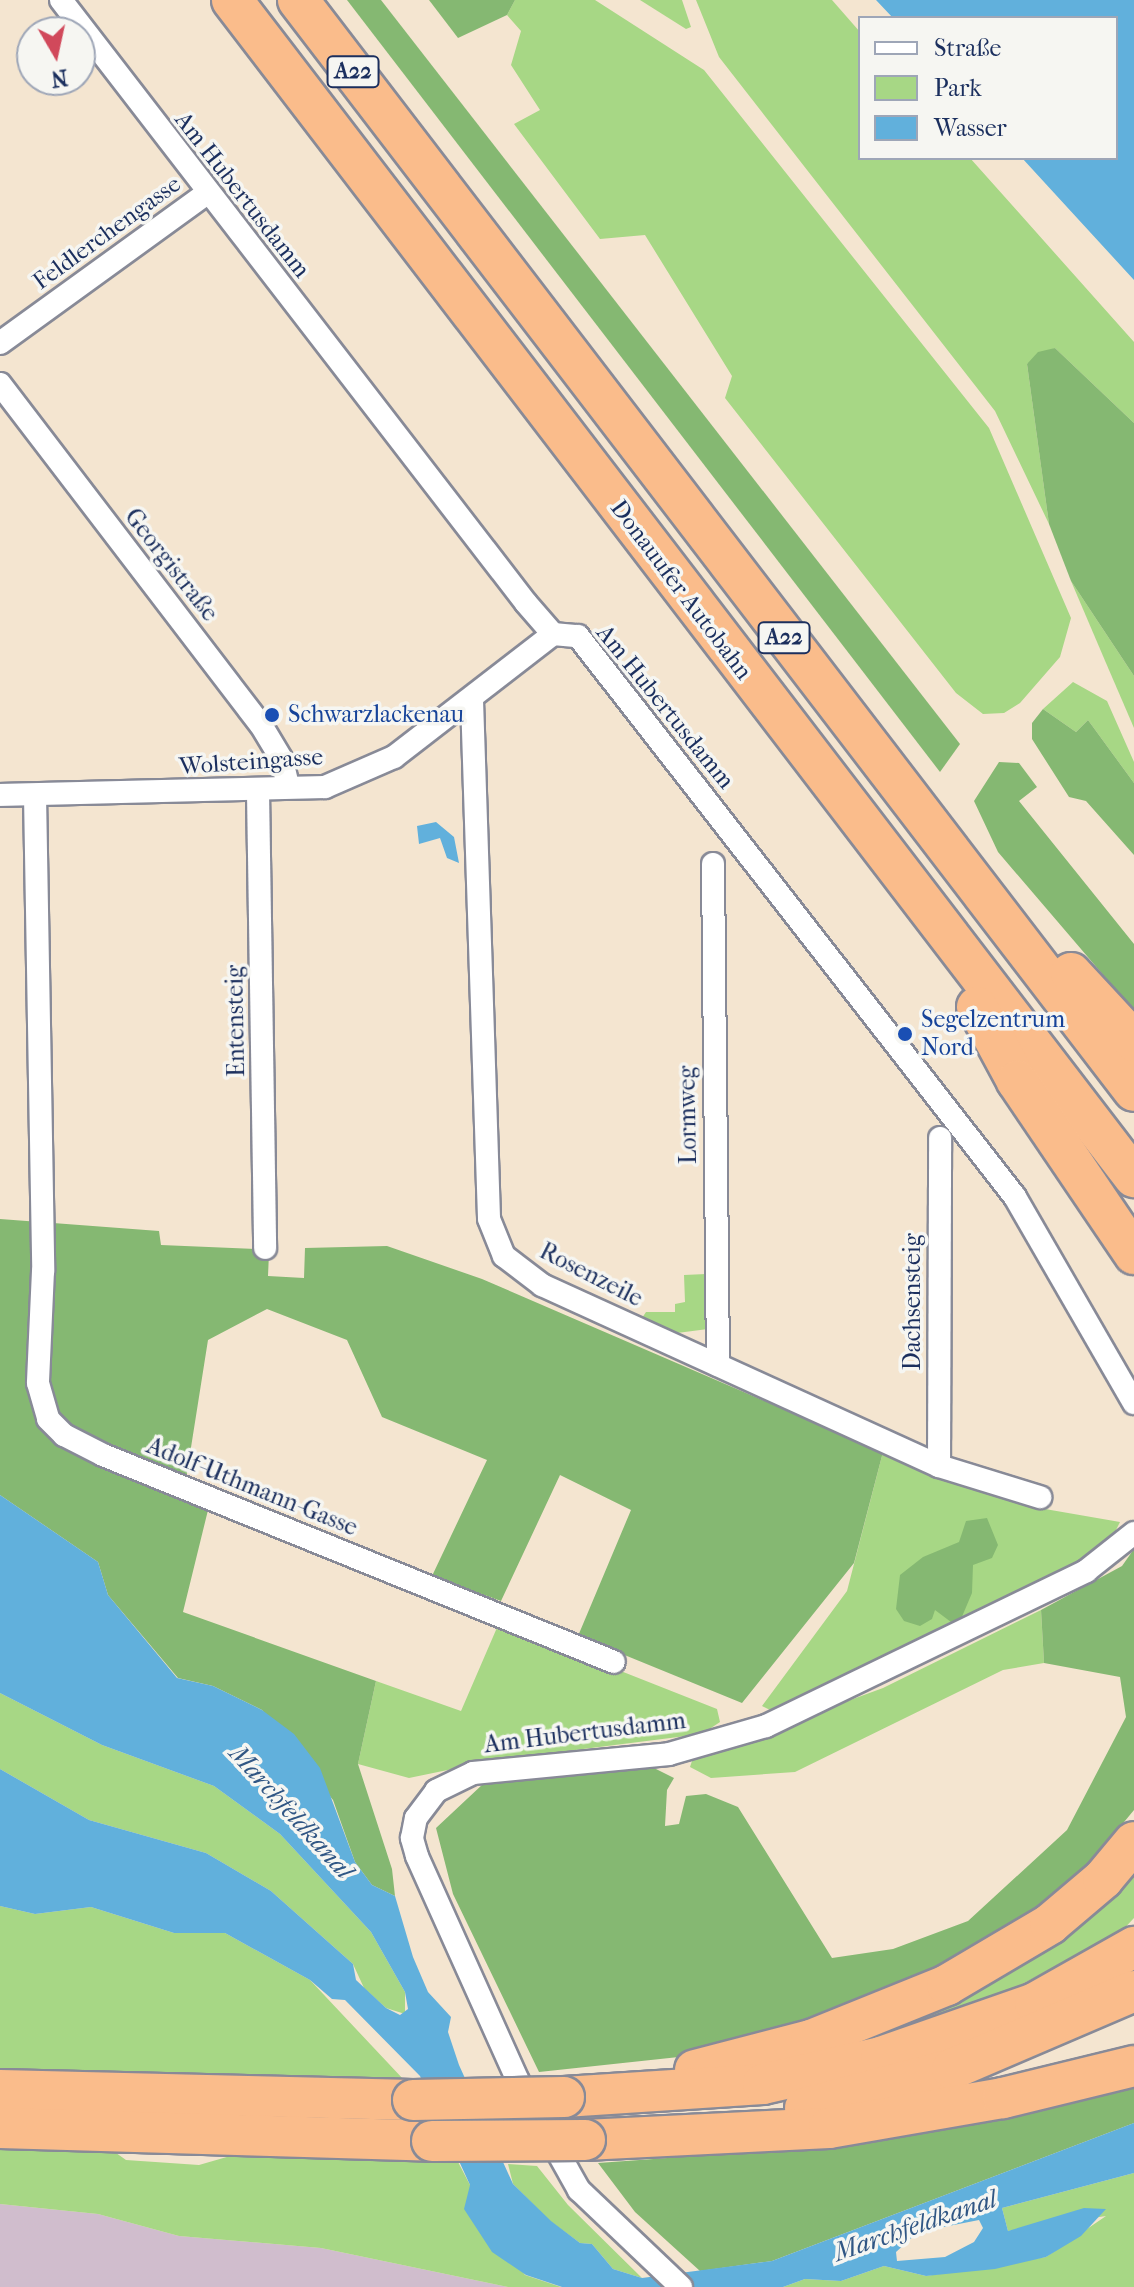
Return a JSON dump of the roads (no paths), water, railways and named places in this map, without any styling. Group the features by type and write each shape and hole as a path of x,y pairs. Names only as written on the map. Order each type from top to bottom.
{"highway":[{"name":"Donauufer Autobahn","path":"232,0 924,909 1134,1177"},
{"name":"A22","path":"298,0 963,872 1134,1091"},
{"path":"963,872 1005,904 1134,1041"},
{"path":"924,909 1017,1081 1134,1254"},
{"path":"626,2092 811,2040 947,1985 1050,1924 1103,1879 1134,1842"},
{"path":"0,2090 413,2100 564,2097 763,2084 881,2057 1035,2003 1134,1947"},
{"path":"701,2133 952,2069 1134,1991"},
{"path":"0,2128 432,2141 585,2140 829,2128 917,2115 1134,2066"}],"street":[{"name":"Am Hubertusdamm","path":"61,0 207,193 553,634 578,636 1015,1197 1134,1403"},
{"name":"Feldlerchengasse","path":"0,343 207,193"},
{"name":"Georgistraße","path":"0,384 261,725 282,760 288,785"},
{"name":"Wolsteingasse","path":"0,795 258,792 288,785 325,787 394,757 472,700 553,634"},
{"name":"Rosenzeile","path":"472,700 489,1205 495,1239 504,1256 542,1285 939,1466 1040,1497"},
{"name":"Entensteig","path":"258,792 265,1248"},
{"name":"Adolf-Uthmann-Gasse","path":"35,795 40,1400 48,1419 64,1435 103,1455 614,1662"},
{"name":"Lormweg","path":"713,864 718,1365"},
{"name":"Dachsensteig","path":"939,1466 940,1138"},
{"name":"Am Hubertusdamm","path":"681,2287 659,2262 579,2190 518,2081 417,1856 412,1838 416,1818 436,1791 473,1773 669,1754 766,1726 1086,1571 1134,1533"}],"water":[{"path":"876,0 1134,0 1134,280 1024,160 1118,160 1118,16 891,16"},
{"path":"436,822 454,837 459,863 447,858 440,838 419,844 417,826"},
{"name":"Marchfeldkanal","path":"0,1495 98,1562 108,1595 177,1678 213,1686 262,1710 294,1734 320,1768 355,1862 372,1885 395,1896 413,1957 428,1992 451,2017 448,2032 459,2065 513,2184 551,2221 580,2243 592,2244 613,2269 642,2278 772,2261 1134,2123 1134,2173 1002,2208 1008,2231 1084,2208 1106,2209 1081,2236 1046,2257 995,2269 926,2276 884,2266 841,2281 805,2279 783,2287 562,2287 526,2275 492,2252 464,2209 470,2185 420,2076 345,2000 332,1999 310,1980 225,1933 174,1933 91,1907 35,1914 0,1906 0,1769 89,1820 206,1853 271,1891 353,1964 356,1980 386,2008 400,2015 408,2009 405,1992 371,1932 280,1834 214,1786 102,1745 0,1693","holes":["979,2220 983,2228 974,2242 945,2257 897,2261 896,2252 918,2232"]}],"place":[{"name":"Schwarzlackenau","path":"272,715"},
{"name":"Segelzentrum Nord","path":"905,1034"}]}
